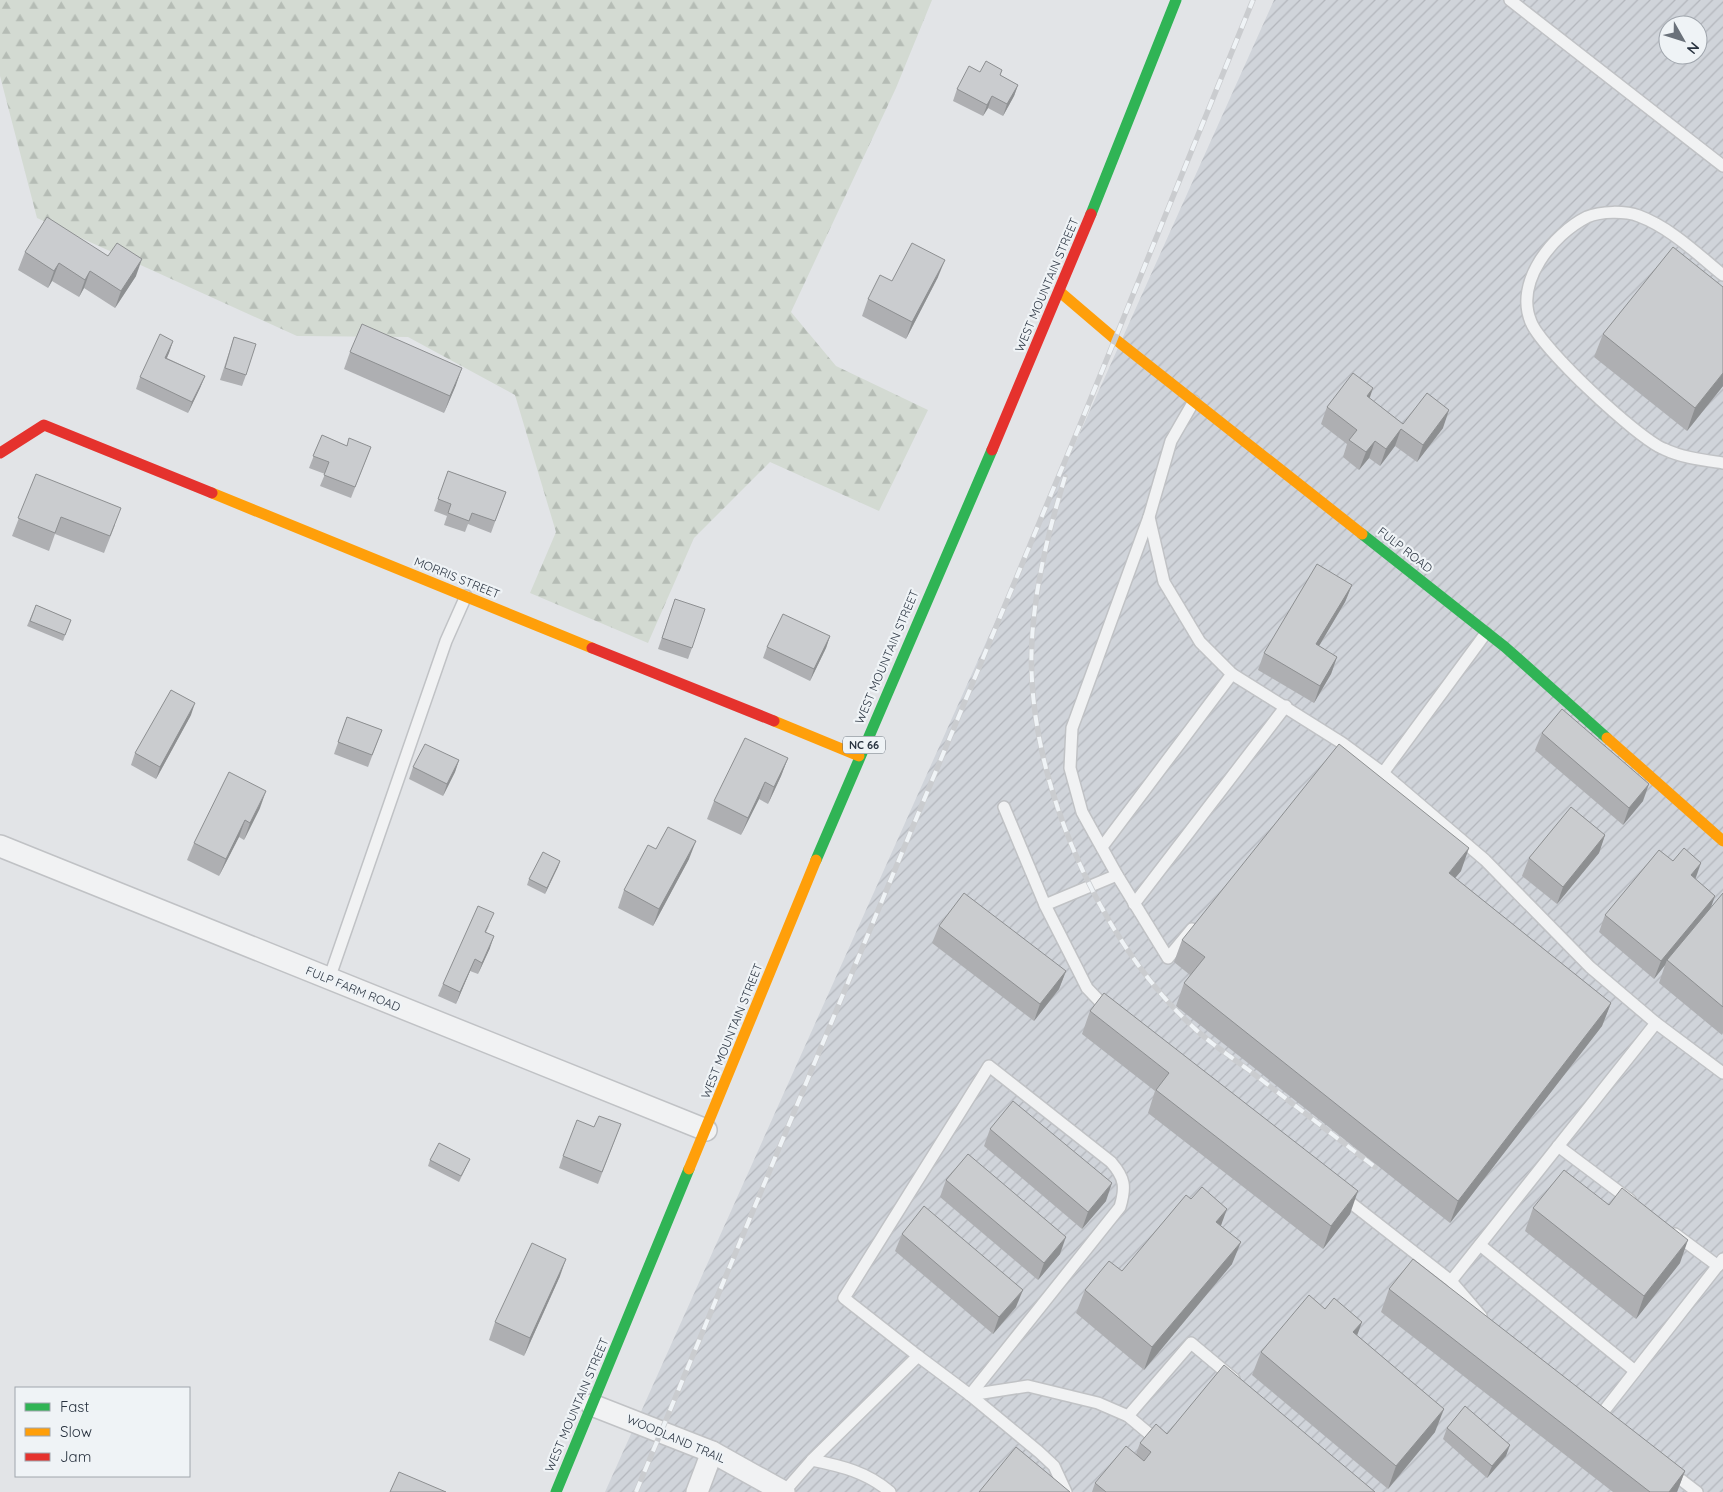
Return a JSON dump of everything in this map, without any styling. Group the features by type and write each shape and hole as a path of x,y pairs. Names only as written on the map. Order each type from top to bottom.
{"street":[{"name":"WEST MOUNTAIN STREET","path":"556,1492 859,756 1060,292 1176,0"},
{"name":"FULP ROAD","path":"1060,292 1486,633 1723,841"},
{"name":"MORRIS STREET","path":"0,453 44,425 859,756"},
{"name":"FULP FARM ROAD","path":"0,846 706,1130"},
{"name":"WOODLAND TRAIL","path":"592,1405 712,1452 784,1492"},
{"path":"698,1492 712,1452"}],"lane":[{"path":"1515,2 1723,166"},
{"path":"1723,275 1665,229 1639,216 1618,213 1589,216 1568,229 1548,249 1532,277 1526,300 1530,321 1542,342 1596,395 1647,438 1662,449 1682,456 1723,463"},
{"path":"1194,401 1171,441 1149,517 1072,728 1070,768 1082,812 1117,876 1168,958 1199,920"},
{"path":"1149,517 1164,582 1200,642 1232,674 1286,706 1339,746 1383,773 1485,860 1590,967 1656,1023 1723,1073"},
{"path":"329,979 446,641 466,596"},
{"path":"1383,773 1486,633"},
{"path":"1102,847 1232,674"},
{"path":"1134,904 1286,706"},
{"path":"1004,807 1045,905 1088,988 1116,1018"},
{"path":"1045,905 1117,876"},
{"path":"1450,1281 1656,1023"},
{"path":"970,1394 1120,1207 1124,1193 1122,1174 1111,1162 989,1066 844,1298 970,1394 1054,1466 1066,1492"},
{"path":"1558,1146 1638,1206"},
{"path":"1333,1189 1450,1281 1489,1325"},
{"path":"1612,1426 1596,1413 1635,1371 1720,1262 1662,1224"},
{"path":"1480,1245 1635,1371"},
{"path":"1128,1416 1190,1343 1243,1386"},
{"path":"784,1492 812,1460 918,1356"},
{"path":"970,1394 1028,1386 1098,1402 1128,1416 1159,1442"},
{"path":"812,1460 846,1467 876,1480 890,1492"},
{"path":"1658,1461 1697,1492"}],"shaded area":[{"path":"1274,0 1723,0 1723,1492 605,1492"}],"green space":[{"path":"0,0 932,0 896,88 791,312 836,366 928,410 879,511 770,462 694,538 648,643 530,593 556,532 515,395 408,337 297,336 37,218 0,76"}],"building":[{"path":"986,61 1002,70 1000,75 1018,85 1007,104 992,96 987,105 957,89 969,66 980,72"},
{"path":"47,217 108,256 117,243 142,259 121,291 90,271 85,280 59,263 54,271 25,252"},
{"path":"912,243 945,260 912,322 868,299 880,275 892,281"},
{"path":"1673,247 1723,287 1723,373 1695,408 1603,334"},
{"path":"362,324 462,368 450,396 350,352"},
{"path":"160,334 173,341 165,358 205,376 192,402 140,377"},
{"path":"234,337 256,344 246,375 225,368"},
{"path":"1353,373 1373,388 1367,396 1403,424 1427,393 1449,410 1423,445 1401,429 1386,449 1375,441 1366,452 1349,440 1357,430 1327,407"},
{"path":"322,435 347,446 349,438 371,447 355,487 324,475 329,462 313,456"},
{"path":"448,471 506,492 495,521 472,513 469,521 448,513 451,504 438,499"},
{"path":"36,474 121,508 110,536 61,517 55,533 18,518"},
{"path":"1317,564 1352,585 1316,644 1337,657 1320,686 1264,653"},
{"path":"675,599 705,609 692,648 662,638"},
{"path":"36,605 71,620 65,635 30,621"},
{"path":"783,614 830,636 814,669 767,647"},
{"path":"171,690 195,703 160,767 135,753"},
{"path":"1562,709 1649,784 1629,808 1542,733"},
{"path":"347,717 382,730 372,755 338,742"},
{"path":"745,738 788,758 774,787 765,782 748,818 714,801"},
{"path":"425,744 459,760 447,784 413,767"},
{"path":"1339,744 1469,848 1449,873 1611,1003 1458,1201 1184,983 1205,957 1182,940"},
{"path":"229,772 266,791 250,823 245,820 226,859 194,843"},
{"path":"1571,807 1605,835 1563,887 1529,858"},
{"path":"668,827 696,841 659,909 624,890 648,845 656,849"},
{"path":"1684,848 1701,863 1691,875 1715,896 1661,961 1605,915 1659,850 1673,861"},
{"path":"543,852 560,861 547,888 529,879"},
{"path":"964,893 1066,971 1040,1004 939,926"},
{"path":"1723,893 1723,1007 1667,960"},
{"path":"478,906 494,913 485,932 494,936 482,963 475,959 460,992 443,984"},
{"path":"1104,993 1358,1191 1331,1226 1156,1090 1169,1073 1090,1011"},
{"path":"1013,1101 1112,1183 1088,1212 990,1129"},
{"path":"599,1116 621,1124 602,1172 563,1156 577,1120 594,1127"},
{"path":"439,1143 470,1159 461,1176 430,1160"},
{"path":"968,1154 1066,1237 1044,1263 946,1180"},
{"path":"1564,1170 1609,1205 1622,1188 1688,1240 1644,1296 1533,1208"},
{"path":"1202,1187 1227,1209 1216,1222 1241,1242 1152,1347 1085,1290 1109,1261 1122,1271 1186,1195 1191,1199"},
{"path":"924,1206 1023,1290 999,1317 902,1234"},
{"path":"532,1243 566,1259 530,1338 495,1322"},
{"path":"1413,1259 1685,1471 1669,1492 1650,1492 1389,1289"},
{"path":"1309,1295 1325,1309 1334,1298 1362,1322 1353,1332 1444,1409 1396,1466 1261,1352"},
{"path":"1224,1365 1375,1492 1106,1492 1095,1483 1126,1446 1144,1461 1151,1452 1140,1443 1156,1424 1167,1434"},
{"path":"1465,1406 1510,1445 1492,1466 1447,1428"},
{"path":"1016,1447 1070,1492 979,1492"},
{"path":"399,1472 446,1492 390,1492"}],"railway":[{"path":"636,1492 1082,420 1253,0"},
{"path":"1065,477 1048,537 1036,599 1032,640 1033,690 1040,743 1054,796 1073,848 1097,899 1125,946 1157,989 1191,1025 1375,1167"}],"traffic: fast":[{"path":"1091,214 1176,0"},
{"path":"816,860 992,450"},
{"path":"1362,534 1505,647 1607,738"},
{"path":"556,1492 689,1169"}],"traffic: slow":[{"path":"1060,292 1115,339 1362,534"},
{"path":"212,493 592,648"},
{"path":"774,721 859,756"},
{"path":"1607,738 1723,841"},
{"path":"689,1169 816,860"}],"traffic: jam":[{"path":"992,450 1091,214"},
{"path":"0,453 44,425 212,493"},
{"path":"592,648 774,721"}]}
